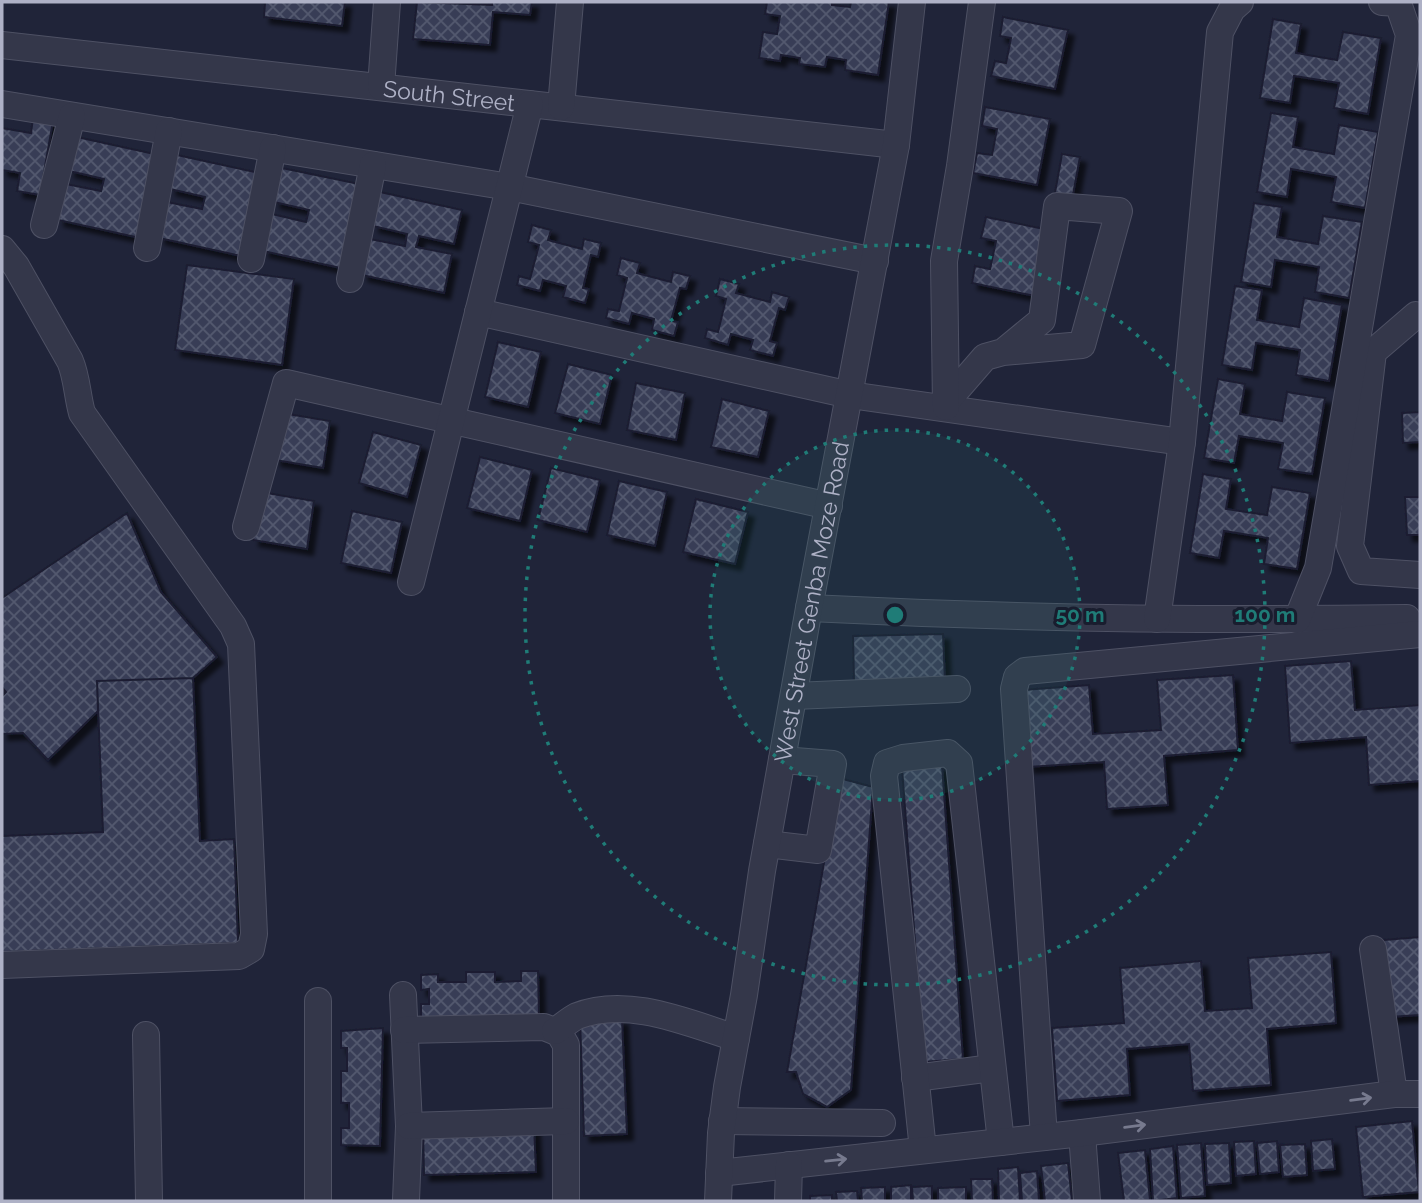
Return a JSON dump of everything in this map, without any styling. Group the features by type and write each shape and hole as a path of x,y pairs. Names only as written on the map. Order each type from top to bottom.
{"street":[{"path":"381,87 387,2"},
{"path":"561,107 570,2"},
{"name":"West Street Genba Moze Road","path":"718,1201 722,1121 809,608 896,145 912,2"},
{"path":"946,405 944,261 982,2"},
{"path":"1157,619 1182,442 1220,32 1232,9 1240,2"},
{"path":"1297,620 1318,568 1409,35 1398,4 1382,2"},
{"name":"South Street","path":"2,44 896,145"},
{"path":"2,104 509,187 875,261"},
{"path":"411,582 530,104"},
{"path":"44,225 72,116"},
{"path":"147,248 169,131"},
{"path":"251,259 273,148"},
{"path":"350,279 373,165"},
{"path":"946,405 985,357 1003,352 1082,345 1119,211 1057,206 1042,320 1003,352"},
{"path":"2,249 16,265 70,360 76,375 82,413 233,625 241,643 254,934 251,949 239,956 2,965"},
{"path":"478,312 850,395 946,405 1182,442"},
{"path":"1420,316 1416,315 1373,352 1350,547 1360,571 1420,575"},
{"path":"246,527 286,383 829,506"},
{"path":"809,608 959,615 1297,620 1413,626"},
{"path":"1044,1137 1014,690 1017,677 1025,671 1413,626"},
{"path":"794,696 957,689"},
{"path":"923,1150 884,776 887,763 903,758 948,753 959,763 1001,1142"},
{"path":"767,844 818,850 833,764 782,760"},
{"path":"719,1173 1413,1099 1373,949"},
{"path":"403,995 409,1126 406,1201"},
{"path":"318,1001 318,1201"},
{"path":"555,1031 577,1017 604,1010 640,1011 677,1019 736,1038"},
{"path":"404,1030 544,1027 559,1033 566,1045 566,1201"},
{"path":"146,1035 149,1201"},
{"path":"915,1078 992,1068"},
{"path":"409,1126 566,1121"},
{"path":"722,1121 882,1123"},
{"path":"1082,1133 1087,1201"},
{"path":"788,1201 789,1165"}],"building":[{"path":"265,2 345,2 342,26 264,17"},
{"path":"417,2 492,5 492,2 532,2 530,15 493,12 490,45 413,39"},
{"path":"767,2 832,2 832,5 850,7 851,2 889,2 878,75 845,70 846,60 827,57 825,67 799,64 800,58 781,55 780,61 759,58 763,32 777,34 780,16 765,14"},
{"path":"1003,17 1068,30 1055,89 991,76 995,61 1006,63 1011,38 1000,36"},
{"path":"1273,19 1301,24 1296,53 1337,60 1343,32 1381,38 1368,114 1334,108 1339,83 1294,76 1290,103 1260,98"},
{"path":"985,107 1050,119 1037,185 973,173 977,153 992,155 997,129 982,126"},
{"path":"1271,113 1298,117 1293,147 1334,154 1339,125 1378,132 1365,208 1331,202 1336,177 1291,169 1287,197 1257,192"},
{"path":"33,118 53,121 40,195 17,191 20,173 2,170 2,128 31,133"},
{"path":"77,137 159,155 140,238 58,220 66,184 101,191 104,179 69,171"},
{"path":"1062,154 1080,157 1072,200 1054,198"},
{"path":"177,155 259,173 241,256 159,238 167,202 202,209 205,197 170,189"},
{"path":"282,168 364,185 345,269 263,251 272,214 306,222 309,210 274,202"},
{"path":"380,192 462,210 454,244 419,236 416,247 452,254 444,293 362,275 370,239 405,246 407,234 373,226"},
{"path":"1254,203 1282,207 1277,237 1318,244 1323,216 1362,222 1349,298 1315,292 1319,267 1275,260 1271,287 1241,282"},
{"path":"986,217 1049,230 1035,296 972,283 975,266 990,269 996,241 981,238"},
{"path":"532,225 551,230 548,240 582,249 584,239 601,243 598,257 591,255 583,288 589,289 585,303 563,297 566,286 543,280 540,291 517,285 519,276 530,279 539,245 528,242"},
{"path":"621,258 640,263 637,273 671,282 673,272 690,276 686,289 680,288 671,321 678,322 674,336 652,330 654,319 632,313 629,324 606,318 608,309 619,311 627,278 617,275"},
{"path":"187,265 294,279 282,365 175,350"},
{"path":"720,279 739,284 736,293 770,302 772,292 789,297 785,310 779,308 770,341 777,343 773,356 750,350 753,340 731,334 728,345 705,338 707,329 718,332 726,299 716,296"},
{"path":"1235,286 1262,290 1257,320 1299,327 1304,298 1342,305 1329,381 1296,375 1300,350 1256,343 1252,370 1222,365"},
{"path":"498,342 541,352 528,407 485,397"},
{"path":"568,364 612,375 600,424 555,413"},
{"path":"1218,379 1245,384 1240,414 1282,421 1287,392 1325,398 1312,474 1278,469 1283,443 1239,436 1234,463 1204,458"},
{"path":"636,383 685,393 676,440 627,430"},
{"path":"722,399 769,411 758,457 711,447"},
{"path":"1420,412 1420,442 1403,443 1402,413"},
{"path":"282,413 330,421 323,468 275,460"},
{"path":"373,432 421,445 407,497 359,483"},
{"path":"480,457 532,470 520,521 467,508"},
{"path":"551,468 600,480 587,532 538,520"},
{"path":"1203,474 1231,479 1226,509 1267,515 1272,487 1310,493 1297,569 1264,564 1268,538 1224,531 1219,558 1190,553"},
{"path":"619,481 667,492 655,546 607,535"},
{"path":"261,492 314,501 307,549 253,540"},
{"path":"1405,497 1420,497 1420,535 1407,535"},
{"path":"696,499 748,512 735,564 683,552"},
{"path":"352,511 402,522 391,573 341,563"},
{"path":"127,513 161,592 217,657 193,678 97,681 98,711 48,760 23,733 2,734 2,696 6,692 2,687 2,598"},
{"path":"943,634 945,681 854,683 853,636"},
{"path":"1351,661 1355,710 1420,705 1420,781 1369,785 1366,737 1290,743 1285,666"},
{"path":"1233,675 1238,750 1164,756 1168,805 1107,809 1104,762 1028,767 1023,690 1089,685 1093,734 1161,730 1157,680"},
{"path":"193,678 200,841 234,839 238,943 2,952 2,836 103,832 97,681"},
{"path":"942,765 963,1059 924,1062 902,768"},
{"path":"839,778 873,787 851,1090 827,1107 803,1094 796,1072 787,1072"},
{"path":"1420,937 1420,1015 1389,1017 1384,940"},
{"path":"1331,952 1336,1023 1267,1029 1271,1085 1193,1091 1189,1044 1127,1049 1130,1095 1057,1101 1052,1028 1124,1023 1120,968 1201,961 1205,1011 1252,1008 1248,958"},
{"path":"521,971 538,971 539,1015 421,1017 421,1004 429,1004 429,989 421,990 421,975 438,974 438,982 466,982 466,972 495,972 495,982 521,981"},
{"path":"622,1019 627,1134 584,1136 580,1020"},
{"path":"383,1028 380,1146 341,1145 341,1128 349,1128 349,1103 341,1103 341,1071 347,1071 347,1048 341,1048 341,1031"},
{"path":"1412,1121 1419,1192 1363,1197 1356,1127"},
{"path":"534,1125 536,1172 424,1175 423,1128"},
{"path":"1332,1139 1335,1169 1313,1171 1311,1141"},
{"path":"1254,1141 1256,1174 1236,1176 1234,1142"},
{"path":"1277,1141 1279,1172 1260,1174 1257,1143"},
{"path":"1201,1143 1205,1196 1181,1198 1177,1145"},
{"path":"1229,1143 1231,1183 1207,1185 1205,1144"},
{"path":"1305,1144 1307,1175 1283,1177 1280,1145"},
{"path":"1173,1146 1177,1198 1153,1201 1150,1149"},
{"path":"1145,1150 1150,1200 1124,1201 1118,1153"},
{"path":"1068,1163 1072,1201 1045,1201 1041,1166"},
{"path":"1018,1167 1020,1201 999,1201 998,1169"},
{"path":"1037,1171 1039,1201 1022,1201 1020,1173"},
{"path":"971,1179 992,1179 993,1201 972,1201"},
{"path":"911,1185 911,1201 891,1201 891,1187"},
{"path":"932,1186 932,1201 913,1201 912,1187"},
{"path":"885,1187 885,1201 862,1201 861,1188"},
{"path":"966,1187 966,1201 938,1201 938,1188"},
{"path":"857,1191 858,1201 837,1201 836,1192"},
{"path":"832,1195 832,1201 810,1201 810,1196"}]}
